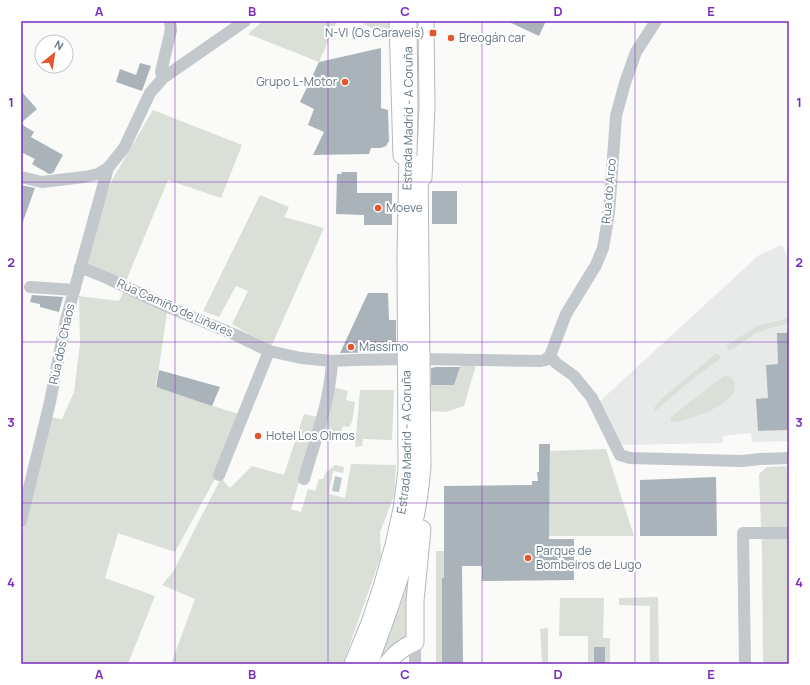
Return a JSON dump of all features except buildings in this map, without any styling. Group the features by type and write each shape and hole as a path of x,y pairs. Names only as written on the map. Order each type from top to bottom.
{"highway":[{"name":"Estrada Madrid - A Coruña","path":"369,664 400,578 410,542 421,483 422,466 414,359 408,21"},
{"name":"Estrada Madrid - A Coruña","path":"413,258 417,21"},
{"name":"Estrada Madrid - A Coruña","path":"353,664 370,623 382,587 402,509 407,470 414,359"},
{"path":"387,664 400,649 415,642 415,601 423,518 421,483"}],"main road":[{"path":"397,21 399,124 413,258"},
{"path":"413,258 427,106 426,21"}],"street":[{"path":"163,78 161,72 170,30 170,21"},
{"path":"21,177 42,182 84,177 98,174 108,168 124,148 150,93 163,78 245,21"},
{"name":"Rúa do Arco","path":"550,356 566,314 596,265 603,248 609,213 616,116 636,52 656,21"},
{"name":"Rúa dos Chaos","path":"21,521 50,402 66,320 108,168"},
{"name":"Rúa Camiño de Liñares","path":"80,267 269,351 301,358 332,361 414,359"},
{"path":"30,287 74,290"},
{"path":"219,475 269,351"},
{"path":"414,359 541,361 550,356 556,363 574,376 592,398 620,455 630,458 742,461 789,458"},
{"path":"304,479 326,404 332,361"},
{"path":"745,664 743,533 789,533"},
{"path":"414,664 415,642"}],"shaded area":[{"path":"263,21 337,21 319,62 248,34"},
{"path":"359,21 390,21 390,38"},
{"path":"153,110 242,145 221,198 168,180 126,281 84,265 81,260 112,180"},
{"path":"260,195 289,207 284,217 324,228 271,347 232,324 248,291 236,286 219,317 203,311"},
{"path":"782,245 789,261 789,441 752,442 751,433 723,436 723,443 619,445 600,401 759,255"},
{"path":"124,291 167,313 155,387 238,414 216,477 175,552 118,533 105,578 155,596 128,664 21,664 21,540 41,445 49,417 62,419 74,392 80,344 79,296 119,301"},
{"path":"789,318 789,323 758,332 729,351 726,346 757,326"},
{"path":"717,353 721,358 689,382 655,411 654,408 661,399"},
{"path":"460,365 476,365 464,406 446,412 429,411 429,385 454,385"},
{"path":"725,375 731,377 734,382 734,390 730,397 712,410 689,419 672,422 670,419 671,417"},
{"path":"332,387 348,391 346,400 355,402 352,422 349,427 343,426 338,442 322,433"},
{"path":"360,390 394,390 392,440 363,439 362,446 355,447"},
{"path":"304,414 318,417 291,509 301,512 308,489 315,491 319,479 323,479 326,472 335,465 344,467 343,473 333,471 329,494 345,498 351,464 396,465 394,496 380,532 381,556 343,664 171,664 195,599 162,585 173,572 221,478 230,488 252,466 284,475"},
{"path":"606,449 634,536 549,536 550,451"},
{"path":"789,466 789,664 763,664 762,551 759,474 767,467"},
{"path":"335,476 342,478 339,492 332,491"},
{"path":"436,551 444,551 444,578 442,578 442,664 436,664"},
{"path":"409,579 411,581 408,638 389,651 378,664 402,600"},
{"path":"658,597 659,664 650,664 650,606 619,605 619,598"},
{"path":"560,598 604,598 603,638 610,638 610,664 588,664 588,636 559,636"},
{"path":"548,628 548,664 542,664 540,629"}],"place":[{"name":"N-VI (Os Caraveis)","path":"433,33"},
{"name":"Breogán car","path":"451,38"},
{"name":"Grupo L-Motor","path":"345,82"},
{"name":"Moeve","path":"378,208"},
{"name":"Massimo","path":"351,347"},
{"name":"Hotel Los Olmos","path":"258,436"},
{"name":"Parque de Bombeiros de Lugo","path":"528,558"}]}
